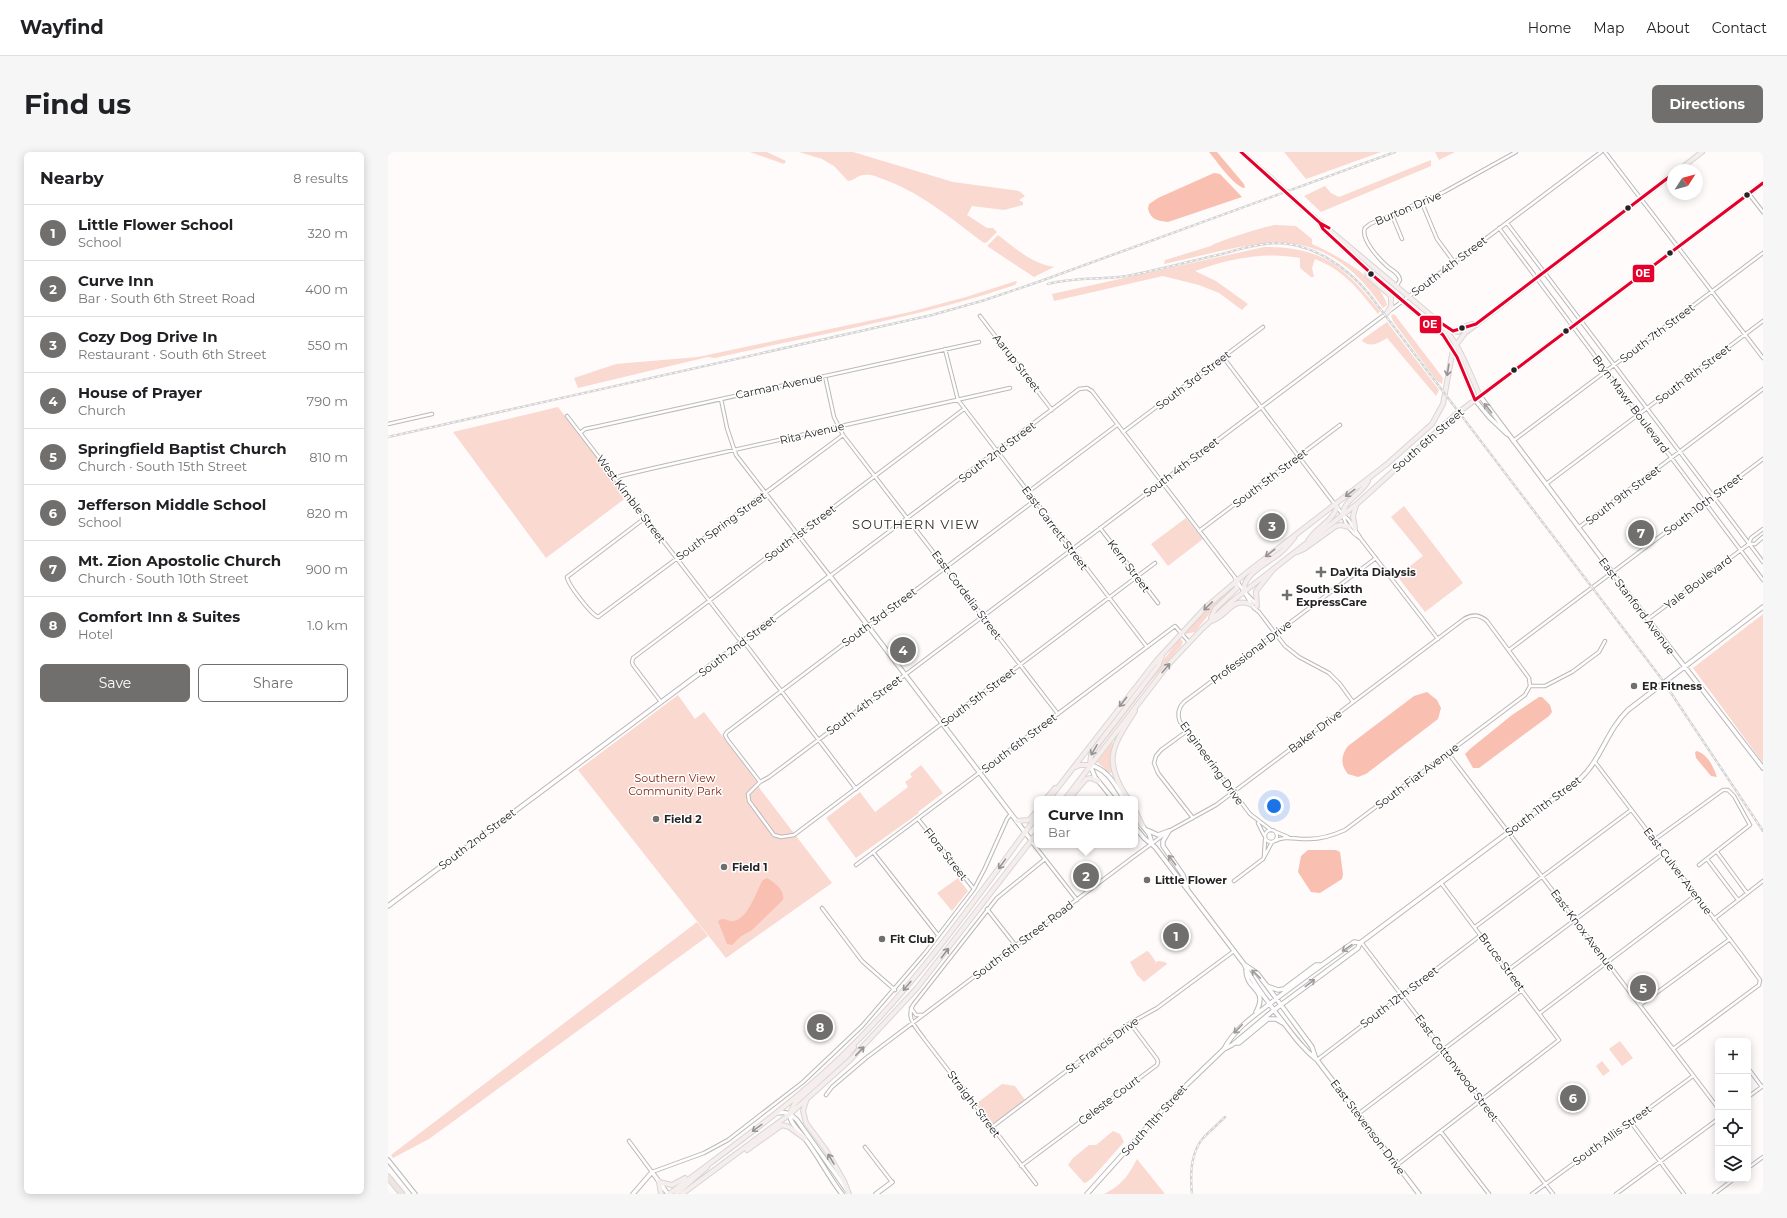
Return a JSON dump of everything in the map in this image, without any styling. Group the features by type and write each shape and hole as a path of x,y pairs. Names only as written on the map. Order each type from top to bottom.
{"highway":[{"path":"388,1177 402,1194"},
{"path":"388,1180 398,1194"}],"main road":[{"name":"East Stanford Avenue","path":"1241,152 1320,223 1326,226 1445,328 1456,343 1480,396"},
{"path":"1687,164 1702,152"},
{"path":"1453,349 1465,333 1476,324 1667,178"},
{"name":"South 6th Street","path":"1141,699 1189,642 1209,622 1244,591 1358,503 1442,426 1763,183"},
{"name":"East Stanford Avenue","path":"1320,223 1323,229 1367,270 1438,330 1453,349 1475,400"},
{"path":"1367,270 1368,276 1391,296 1391,306 1387,313"},
{"path":"1445,328 1458,332 1466,326 1476,324"},
{"name":"South 6th Street","path":"1181,634 1236,580 1370,479 1415,441 1432,424 1440,412 1453,349"},
{"path":"1343,515 1345,505 1360,493 1370,479"},
{"path":"1355,528 1353,514 1358,503"},
{"path":"1307,543 1310,536 1333,516 1336,506"},
{"path":"1293,553 1304,549 1336,526 1341,525 1349,527"},
{"path":"1244,591 1244,585 1249,577 1281,552 1300,531"},
{"path":"1257,606 1256,590 1277,565"},
{"path":"1209,622 1215,610 1237,588 1236,580"},
{"path":"1209,622 1217,619 1237,602 1252,605"},
{"path":"1051,796 1165,650 1181,634"},
{"path":"1090,765 1091,755 1095,748 1158,666 1165,650"},
{"path":"1067,796 1141,699"},
{"path":"1126,796 1114,776 1113,753 1116,743 1141,699"},
{"path":"1072,769 1090,765"},
{"path":"1072,796 1086,779 1091,778 1098,781"},
{"path":"1048,796 1052,790 1059,786"},
{"path":"1017,821 1029,820 1034,814"},
{"path":"1138,816 1143,826"},
{"path":"790,1114 795,1103 847,1056 927,963 1034,820"},
{"path":"682,1194 790,1114 850,1060 904,1003 937,963 1034,836"},
{"path":"668,1194 776,1114 823,1074 861,1038"},
{"path":"810,1096 804,1105 804,1119 826,1150 844,1181 849,1194"},
{"path":"721,1166 733,1160 782,1125 789,1126 804,1138"},
{"path":"661,1194 660,1182 670,1185 676,1184 699,1168 711,1163"},
{"path":"676,1194 702,1173 711,1163"}],"street":[{"name":"Burton Drive","path":"1396,287 1400,280 1399,276 1376,255 1363,233 1366,226 1422,203 1516,152"},
{"name":"South 4th Street","path":"760,782 765,780 1601,152"},
{"path":"1605,152 1763,358"},
{"path":"1749,194 1763,212"},
{"path":"1422,203 1437,239 1454,262"},
{"path":"1392,215 1402,239"},
{"name":"Bryn Mawr Boulevard","path":"1507,222 1763,562"},
{"name":"Bryn Mawr Boulevard","path":"1499,228 1763,580"},
{"name":"South 7th Street","path":"1513,441 1763,253"},
{"name":"Aarup Street","path":"980,316 1052,410"},
{"name":"South 8th Street","path":"1546,485 1763,321"},
{"name":"South 3rd Street","path":"1123,432 1263,327"},
{"name":"Carman Avenue","path":"580,433 590,428 979,342"},
{"name":"East Garrett Street","path":"945,349 958,400 964,409 1146,647"},
{"path":"1223,357 1336,506 1355,528 1361,539 1438,639"},
{"name":"East Cordelia Street","path":"825,376 833,413 838,427 843,435 1058,714"},
{"name":"Rita Avenue","path":"616,479 620,476 1010,388"},
{"name":"South 2nd Street","path":"388,906 1079,389 1087,388 1092,391 1117,425"},
{"name":"South 9th Street","path":"1578,528 1763,389"},
{"name":"East Stanford Avenue","path":"1480,396 1612,573 1763,768"},
{"path":"721,399 734,450 1034,844"},
{"name":"East Stanford Avenue","path":"1475,400 1489,417 1513,441"},
{"name":"South 1st Street","path":"661,702 633,665 632,660 636,655 964,409"},
{"path":"388,424 432,414"},
{"name":"West Kimble Street","path":"567,416 709,601 819,739 856,789"},
{"path":"1028,492 1117,425 1244,591 1248,594 1257,606 1259,612"},
{"name":"South 5th Street","path":"1199,531 1340,425"},
{"name":"South Spring Street","path":"645,518 567,577 572,587 590,610 598,617 843,435"},
{"name":"South 10th Street","path":"1509,650 1763,460"},
{"name":"South 3rd Street","path":"760,782 727,739 725,735 727,732 1034,501"},
{"path":"1343,515 1345,522 1356,536 1361,539"},
{"name":"Kern Street","path":"1100,528 1158,603"},
{"name":"Yale Boulevard","path":"1749,544 1751,538 1763,529"},
{"name":"Yale Boulevard","path":"1648,620 1740,550 1749,544 1754,544 1763,537"},
{"name":"Professional Drive","path":"1184,702 1376,558"},
{"name":"South 5th Street","path":"760,782 750,792 748,799 774,835 794,835 1155,563"},
{"path":"1244,591 1245,596 1252,605 1275,634 1293,653 1332,676 1354,702"},
{"name":"South 11th Street","path":"1087,1194 1175,1096 1224,1049 1234,1043 1274,1010 1358,948 1360,942 1580,779 1595,762 1615,724 1625,712 1763,607"},
{"name":"Baker Drive","path":"1152,844 1169,831 1216,806 1466,618 1476,615 1482,617 1487,621 1509,650"},
{"name":"South 6th Street","path":"856,865 1175,626 1181,634"},
{"path":"1181,634 1189,642"},
{"path":"1509,650 1528,675 1530,686 1545,686 1572,672 1599,652 1605,641"},
{"name":"South Fiat Avenue","path":"1274,841 1282,838 1309,840 1345,830 1525,695 1530,686"},
{"name":"Engineering Drive","path":"1184,702 1179,709 1178,716 1187,731 1233,793 1257,821"},
{"path":"1187,731 1161,750 1156,756 1154,763 1158,773 1193,818"},
{"name":"East Knox Avenue","path":"1448,753 1715,1104"},
{"name":"East Culver Avenue","path":"1595,762 1760,980 1759,985 1673,1049"},
{"path":"1090,765 1098,781 1110,796"},
{"path":"1090,765 1096,766 1108,774 1122,796"},
{"path":"1654,840 1723,790 1728,790 1734,796 1750,825 1717,852 1699,864"},
{"path":"1475,927 1631,810"},
{"path":"633,1194 652,1172 713,1149 752,1123 825,1062 862,1026 895,990 974,889 1011,813"},
{"name":"Flora Street","path":"918,818 974,889"},
{"name":"East Stevenson Drive","path":"1138,819 1149,834 1152,844"},
{"path":"1234,882 1264,858 1277,835 1274,831 1257,821"},
{"path":"1257,821 1268,842 1274,841"},
{"path":"1143,826 1157,834 1169,831"},
{"path":"1264,858 1265,833 1271,830"},
{"name":"East Stevenson Drive","path":"1138,831 1152,844 1187,889 1244,964 1251,978 1274,1010 1306,1051 1316,1060 1419,1194"},
{"path":"1169,831 1163,841 1163,846 1183,875 1187,889"},
{"name":"South Fiat Avenue","path":"1274,831 1290,838"},
{"name":"South 6th Street Road","path":"826,1095 827,1092 853,1069 922,1015 1152,844"},
{"path":"1037,848 1077,900"},
{"path":"874,852 938,936"},
{"path":"1717,852 1747,893"},
{"path":"1508,970 1664,853"},
{"path":"913,1023 910,1016 911,1008 988,909 1002,893 1046,859"},
{"path":"1707,859 1738,900"},
{"path":"1714,919 1763,881"},
{"name":"Bruce Street","path":"1441,883 1559,1038 1559,1042 1482,1101"},
{"path":"1540,1013 1696,895"},
{"path":"822,908 862,961 895,990"},
{"path":"988,909 1016,946"},
{"name":"South 12th Street","path":"1316,1060 1481,935"},
{"path":"1640,1005 1730,939"},
{"name":"South 11th Street","path":"1224,1049 1234,1033 1256,1014 1354,942 1360,942"},
{"name":"East Cottonwood Street","path":"1360,942 1553,1194"},
{"name":"St. Francis Drive","path":"992,1127 1130,1023 1157,1008 1234,951"},
{"name":"East Stevenson Drive","path":"1244,964 1257,973 1267,986 1312,1047 1316,1060"},
{"path":"1267,986 1278,990 1284,989 1316,965 1322,965"},
{"path":"1246,969 1246,977 1261,998 1256,1014"},
{"path":"1358,1114 1522,990"},
{"path":"911,1008 916,1015 922,1015"},
{"path":"1234,1043 1239,1043 1268,1019 1276,1019 1286,1025"},
{"name":"Straight Street","path":"913,1023 1036,1184"},
{"name":"Celeste Court","path":"1021,1166 1157,1065 1157,1059 1130,1023"},
{"path":"1751,1072 1763,1086 1751,1095"},
{"name":"South Allis Street","path":"1532,1194 1693,1076"},
{"path":"1397,1165 1482,1101"},
{"path":"776,1114 784,1112 790,1114 797,1120 849,1194"},
{"path":"790,1114 793,1123 842,1194"},
{"path":"1630,1121 1684,1194"},
{"path":"1616,1194 1715,1121"},
{"path":"1441,1132 1489,1194"},
{"path":"629,1141 668,1194"},
{"path":"865,1147 892,1182 876,1194"},
{"path":"1751,1166 1763,1157"},
{"path":"388,1160 415,1194"},
{"path":"1714,1194 1730,1182"}],"green space":[{"path":"750,152 767,152 786,161 784,164"},
{"path":"799,152 853,152 953,182 1019,191 1025,196 1019,200 1023,202 1023,205 1004,210 972,206 967,215 987,228 993,228 997,232 984,243 914,193 871,175 863,175 848,181 834,166 822,159"},
{"path":"1284,152 1381,152 1306,179"},
{"path":"1435,152 1455,152 1439,160"},
{"path":"1431,160 1431,166 1321,212 1304,196 1325,186 1331,193 1339,197"},
{"path":"1275,225 1296,226 1312,239 1312,244 1333,254 1356,268 1376,286 1383,295 1387,305 1383,308 1359,278 1335,259 1310,247 1284,243 1257,244 1228,249 1164,264 1165,260 1211,246 1242,234"},
{"path":"998,235 1031,259 1054,267 1034,277 987,246"},
{"path":"1264,247 1302,251 1317,255 1331,262 1355,283 1380,311 1378,314 1343,275 1325,264 1315,259 1312,268 1314,277 1311,277 1300,268 1300,258 1273,255 1246,257 1195,271 1216,281 1248,304 1242,310 1219,293 1199,285 1163,276 1054,301 1052,294"},
{"path":"1016,281 1017,282 1015,285 978,297 903,317 715,358 708,357 578,388 574,378 616,364 698,357 910,312 966,297"},
{"path":"1393,314 1443,378 1442,384 1437,381 1393,321 1391,316"},
{"path":"1387,322 1439,390 1436,396 1387,338 1378,343 1372,344 1362,341"},
{"path":"558,407 627,497 546,558 453,432"},
{"path":"1404,506 1463,583 1425,612 1397,576 1423,556 1391,517"},
{"path":"1186,518 1203,539 1168,566 1151,544"},
{"path":"1234,588 1210,613 1195,632 1185,633 1215,601"},
{"path":"1763,614 1763,763 1693,668"},
{"path":"1180,638 1183,642 1181,646 1151,681 1095,754 1097,749"},
{"name":"Southern View Community Park","path":"678,695 695,719 704,712 757,782 760,789 832,883 726,958 578,770"},
{"path":"1112,742 1114,744 1111,757 1112,772 1110,773 1097,762"},
{"path":"921,765 943,793 918,812 919,813 856,858 826,818 860,792 875,812 908,787 905,782 912,777 910,774"},
{"path":"958,878 968,891 952,911 937,893"},
{"path":"697,922 708,936 429,1139 393,1158 391,1155"},
{"path":"1147,951 1156,962 1154,964 1158,961 1165,962 1167,964 1144,982 1137,975 1130,962"},
{"path":"1620,1041 1633,1058 1622,1066 1609,1049"},
{"path":"1602,1061 1610,1071 1603,1076 1596,1066"},
{"path":"1002,1084 1015,1086 1025,1100 993,1124 977,1103"},
{"path":"1113,1131 1120,1134 1124,1142 1092,1178 1084,1183 1068,1165 1073,1158 1089,1145 1096,1145"},
{"path":"1137,1159 1165,1194 1104,1194 1124,1180"}],"shaded area":[{"path":"1209,152 1217,152 1244,184 1245,188 1236,184 1231,179"},
{"path":"1214,173 1220,174 1242,197 1168,222 1153,218 1149,213 1149,204 1158,198"},
{"path":"1427,692 1437,700 1441,708 1438,719 1366,774 1358,777 1348,774 1345,771 1342,760 1348,746 1414,696"},
{"path":"1539,697 1542,697 1550,705 1552,712 1549,716 1479,768 1473,768 1465,754 1512,715"},
{"path":"1697,751 1707,758 1717,777 1711,776 1696,758 1695,752"},
{"path":"1308,850 1336,850 1340,852 1343,874 1342,879 1320,893 1311,892 1298,872 1301,856"},
{"path":"767,878 776,884 781,890 783,900 752,930 740,937 732,945 727,944 718,921 722,919 734,921 744,915 752,904 763,880"}],"railway":[{"path":"388,437 932,315 985,300 1038,282 1395,152"},
{"path":"1048,284 1077,279 1127,276 1262,244 1276,243 1303,247 1328,258 1339,266 1369,294 1661,678 1763,831"},
{"path":"1192,1194 1191,1171 1196,1149 1204,1137 1225,1117"}],"transit line":[{"name":"0E","path":"1241,152 1320,223 1329,228"},
{"name":"0E","path":"1438,321 1453,331 1476,324 1667,179"},
{"name":"0E","path":"1320,223 1323,229 1377,279 1443,335 1457,357 1475,400 1763,183"}],"place":[{"name":"Cozy Dog Drive In","path":"1272,526"},
{"name":"Mt. Zion Apostolic Church","path":"1641,533"},
{"name":"DaVita Dialysis","path":"1321,572"},
{"name":"South Sixth ExpressCare","path":"1287,595"},
{"name":"House of Prayer","path":"903,650"},
{"name":"ER Fitness","path":"1634,686"},
{"name":"Field 2","path":"656,819"},
{"name":"Field 1","path":"724,867"},
{"name":"Curve Inn","path":"1086,876"},
{"name":"Little Flower","path":"1147,880"},
{"name":"Little Flower School","path":"1176,936"},
{"name":"Fit Club","path":"882,939"},
{"name":"Springfield Baptist Church","path":"1643,988"},
{"name":"Comfort Inn & Suites","path":"820,1027"},
{"name":"Jefferson Middle School","path":"1573,1098"}],"district":[{"name":"SOUTHERN VIEW","path":"916,524"}]}
